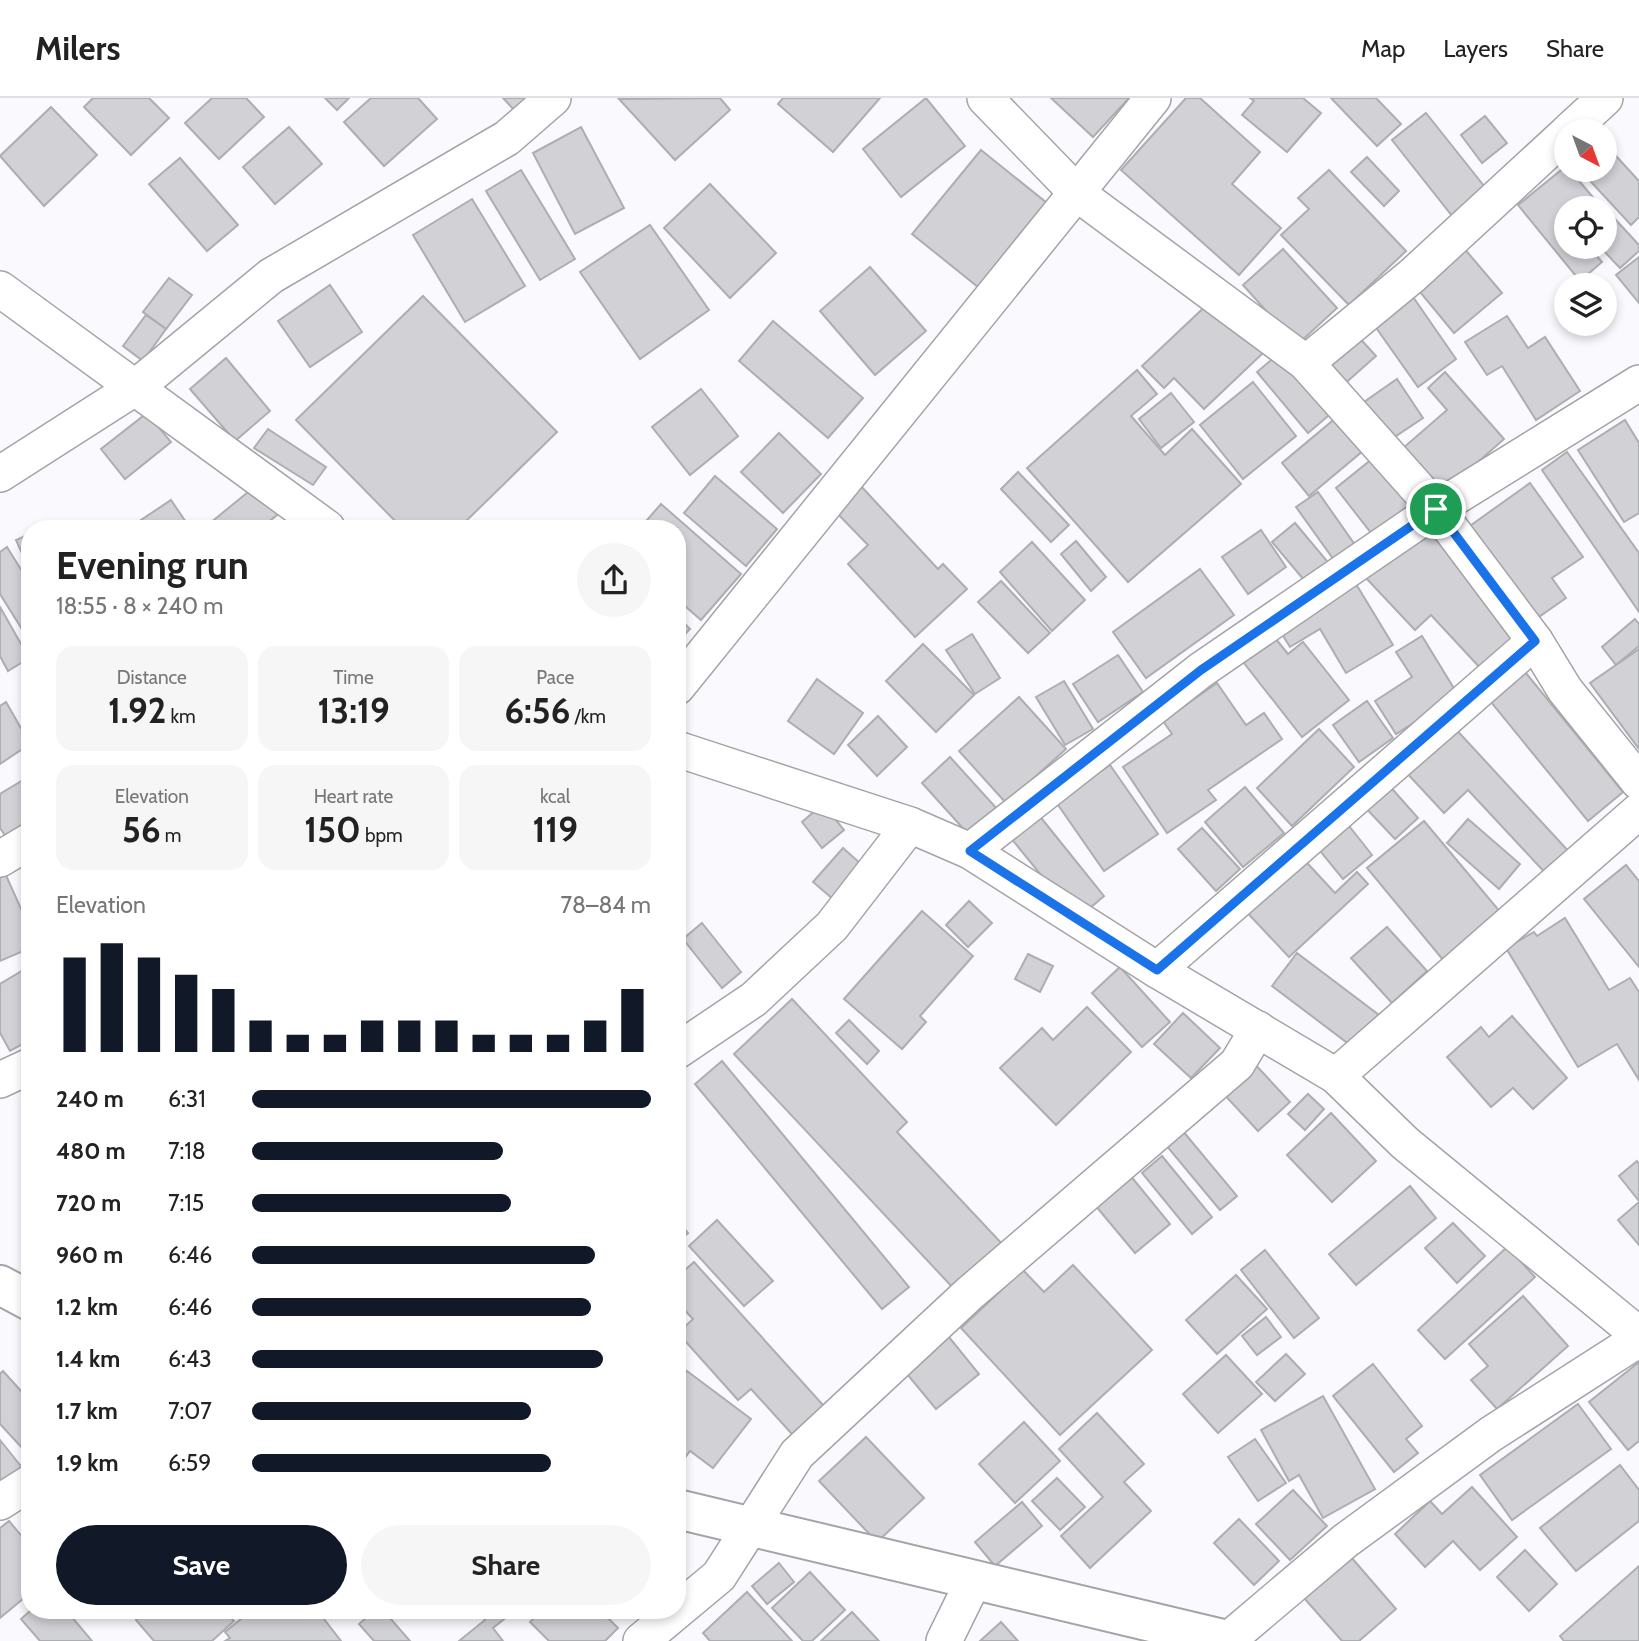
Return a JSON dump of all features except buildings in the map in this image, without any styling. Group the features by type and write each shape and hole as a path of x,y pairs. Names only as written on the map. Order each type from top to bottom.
{"street":[{"path":"0,474 136,387 271,276 507,138 553,98"},
{"path":"985,98 1077,194 1306,363 1436,509 1535,641 1565,690 1639,782"},
{"path":"686,676 1153,98"},
{"path":"1582,119 1605,98"},
{"path":"1306,363 1413,275 1554,145"},
{"path":"0,289 316,520"},
{"path":"970,851 1201,670 1436,509 1639,383"},
{"path":"1157,970 1535,641"},
{"path":"686,752 909,825 970,851 1157,970 1336,1076 1405,1143 1639,1337 1491,1434 1423,1483 1345,1541 1230,1641 686,1511"},
{"path":"1336,1076 1639,811"},
{"path":"686,1045 754,999 832,926 909,825"},
{"path":"0,859 21,846"},
{"path":"686,1604 719,1576 797,1454 970,1293 1237,1064 1258,1029"},
{"path":"0,1080 21,1070"},
{"path":"0,1285 21,1296"},
{"path":"0,1502 21,1489"},
{"path":"944,1641 974,1580"},
{"path":"641,1641 667,1619"}],"route":[{"path":"1436,509 1535,641 1157,970 970,851 1201,670 1436,509"}]}
